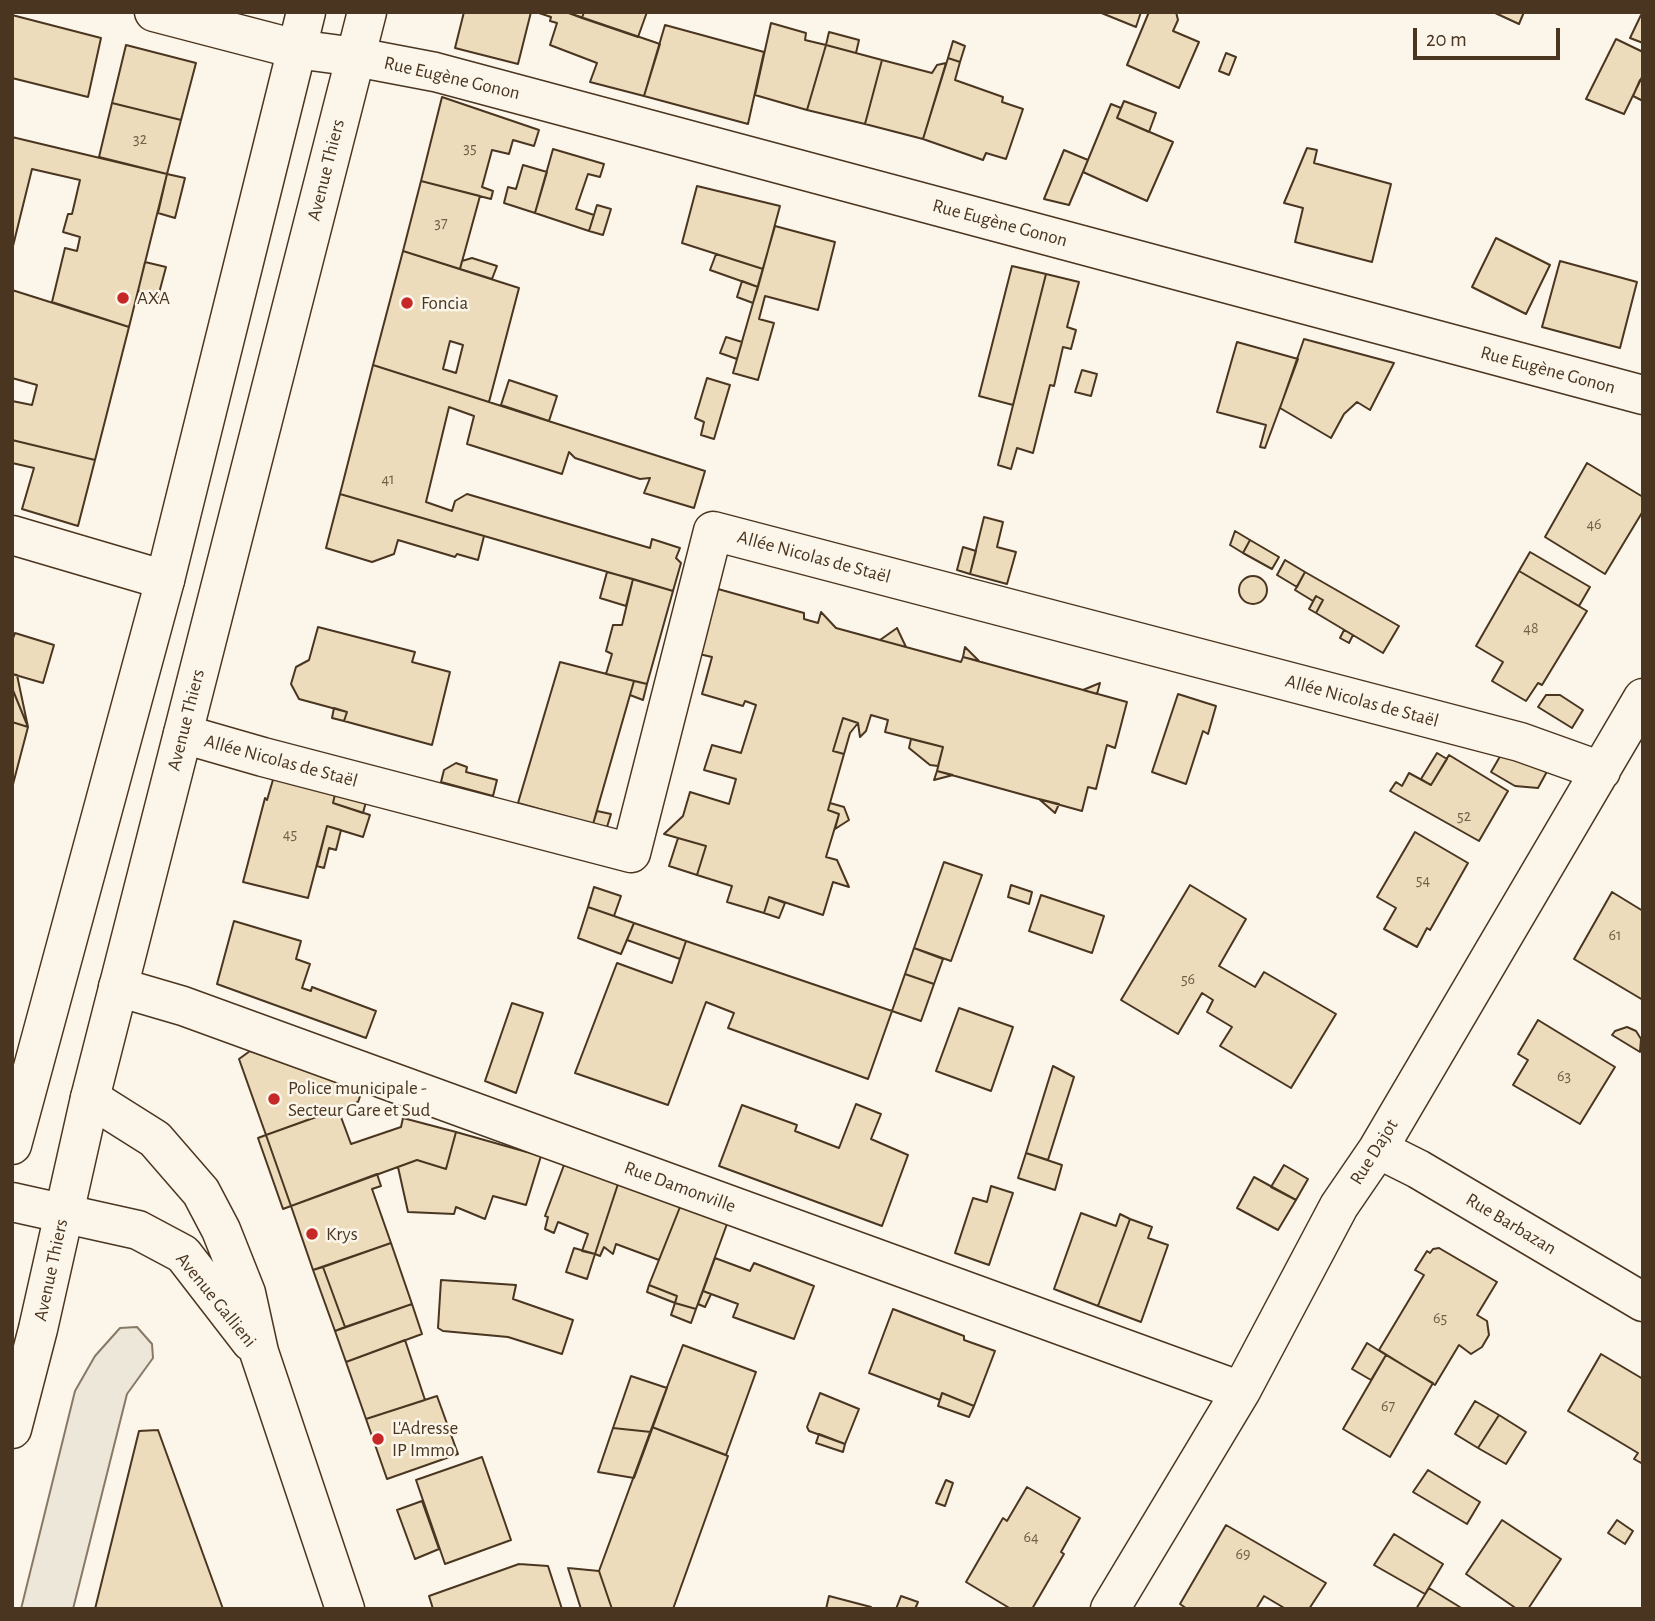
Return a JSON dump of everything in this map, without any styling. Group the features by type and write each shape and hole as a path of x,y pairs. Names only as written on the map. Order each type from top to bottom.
{"street":[{"name":"Rue Eugène Gonon","path":"154,12 296,49 356,57 448,75 1643,396"},
{"path":"12,1145 165,580 306,12"},
{"name":"Avenue Thiers","path":"12,1429 38,1329 90,1098 367,12"},
{"name":"Allée Nicolas de Staël","path":"183,734 276,761 631,853 713,531 1520,742 1601,771"},
{"path":"12,535 165,580"},
{"name":"Rue Dajot","path":"1110,1609 1241,1391 1339,1206 1378,1149 1643,698"},
{"name":"Rue Damonville","path":"118,987 183,1006 1241,1391"},
{"name":"Avenue Gallieni","path":"90,1098 155,1139 201,1192 221,1230 246,1293 259,1352 345,1609"},
{"name":"Rue Barbazan","path":"1378,1149 1418,1169 1643,1302"},
{"path":"183,1254 201,1192"},
{"name":"Avenue Gallieni","path":"12,1202 138,1230 183,1254 259,1352"}],"shaded area":[{"path":"137,1327 152,1344 153,1358 127,1394 73,1609 21,1609 75,1391 95,1356 120,1328"}],"building":[{"path":"464,12 531,12 518,64 455,48"},
{"path":"536,12 566,12 660,44 644,96 590,82 597,63 550,45 557,23 550,21 551,17"},
{"path":"566,12 584,12 582,18"},
{"path":"584,12 647,12 638,37 582,18"},
{"path":"1099,12 1141,12 1136,27"},
{"path":"1149,12 1176,12 1178,20 1173,31 1199,42 1179,88 1127,65"},
{"path":"1493,12 1524,12 1519,24"},
{"path":"12,15 101,38 88,97 12,78"},
{"path":"1641,15 1643,16 1643,43 1630,38"},
{"path":"771,23 806,33 805,40 826,45 807,110 755,95"},
{"path":"665,25 764,52 748,124 644,96"},
{"path":"829,32 859,40 856,53 826,45"},
{"path":"1616,39 1643,52 1643,75 1624,114 1586,99"},
{"path":"953,41 965,46 960,62 948,58"},
{"path":"126,45 196,63 181,120 112,103"},
{"path":"826,45 882,60 865,124 807,110"},
{"path":"1226,53 1236,57 1229,75 1219,71"},
{"path":"948,58 960,62 955,80 1003,97 1002,102 1023,109 1006,159 986,153 983,160 923,139"},
{"path":"882,60 932,73 937,65 946,63 923,139 865,124"},
{"path":"1640,80 1643,82 1643,101 1633,96"},
{"path":"442,97 539,130 534,146 513,140 509,154 492,150 482,187 493,191 491,199 421,181"},
{"path":"1124,101 1156,113 1149,132 1117,118"},
{"path":"112,103 181,120 167,174 99,157"},
{"path":"1111,104 1121,108 1117,118 1173,142 1147,201 1083,172"},
{"path":"12,137 167,174 129,327 52,302 65,248 77,251 80,237 63,232 68,214 72,214 80,180 32,169 12,250"},
{"path":"1307,148 1317,150 1314,163 1391,184 1372,262 1295,242 1303,208 1284,203"},
{"path":"553,149 604,164 600,177 588,174 576,209 594,215 589,231 535,213"},
{"path":"1064,150 1088,160 1069,205 1044,199"},
{"path":"523,165 547,172 535,213 504,203 508,187 516,189"},
{"path":"167,174 185,178 175,218 158,213"},
{"path":"421,181 480,196 460,269 403,251"},
{"path":"697,186 780,206 763,269 682,243"},
{"path":"597,205 611,209 603,235 589,231"},
{"path":"775,226 835,242 818,310 765,296 759,319 774,323 758,380 733,373"},
{"path":"1496,238 1550,265 1526,314 1472,287"},
{"path":"403,251 519,288 489,402 373,365","holes":["450,341 463,345 456,373 443,369"]},
{"path":"716,254 763,269 758,287 710,270"},
{"path":"472,258 497,266 492,279 460,269 462,261"},
{"path":"1560,261 1637,282 1620,348 1542,327"},
{"path":"145,262 166,267 158,297 138,291"},
{"path":"1012,266 1046,274 1013,405 979,396"},
{"path":"1046,274 1079,282 1067,327 1076,330 1071,349 1063,347 1054,386 1050,385 1033,453 1017,448 1011,469 998,465"},
{"path":"742,281 758,287 753,303 737,297"},
{"path":"12,290 129,327 95,460 12,440 12,401 32,405 37,385 12,378"},
{"path":"726,337 742,342 737,359 720,353"},
{"path":"1304,339 1394,363 1370,410 1357,402 1344,414 1331,438 1280,408"},
{"path":"1237,342 1298,359 1265,448 1260,447 1266,425 1217,412"},
{"path":"373,365 705,471 694,508 644,493 650,478 640,479 575,458 569,452 562,474 467,444 474,416 449,407 426,502 452,511 455,501 467,494 650,548 652,539 680,548 676,558 681,563 673,591 340,494"},
{"path":"1082,370 1097,374 1091,396 1075,392"},
{"path":"707,378 730,385 714,439 701,435 704,422 695,418"},
{"path":"509,380 557,396 549,421 501,405"},
{"path":"12,440 95,460 78,526 22,509 34,468 12,463"},
{"path":"1587,463 1643,497 1643,511 1605,574 1545,537"},
{"path":"340,494 484,536 478,560 457,554 455,557 398,540 394,554 372,562 326,548"},
{"path":"984,517 1003,522 997,547 1016,552 1007,584 970,574"},
{"path":"1235,531 1250,540 1243,553 1230,545"},
{"path":"1250,540 1279,557 1272,569 1243,553"},
{"path":"963,547 976,551 970,574 957,570"},
{"path":"1530,552 1590,587 1579,606 1519,571"},
{"path":"1285,560 1305,572 1297,587 1277,575"},
{"path":"1519,571 1587,611 1542,685 1538,683 1526,701 1492,681 1503,662 1476,646"},
{"path":"607,572 633,579 626,606 600,598"},
{"path":"1305,572 1399,626 1383,653 1316,613 1323,600 1316,596 1313,601 1295,590"},
{"path":"1253,576 1263,580 1267,590 1263,600 1253,604 1243,600 1239,590 1243,580"},
{"path":"633,579 673,591 647,684 606,674 612,654 606,651 613,625 622,625"},
{"path":"718,589 804,613 804,619 818,623 821,612 836,628 961,662 963,657 1127,702 1115,748 1107,745 1096,789 1088,787 1082,811 937,771 943,747 885,732 888,720 871,715 866,731 860,737 858,723 843,718 833,751 844,754 828,810 839,814 826,857 837,860 849,887 833,882 823,915 769,897 764,913 727,902 732,886 697,875 706,846 664,834 683,816 690,792 729,804 736,779 704,770 712,745 741,753 756,705 745,701 743,706 702,694 712,657 699,654"},
{"path":"1316,596 1323,600 1316,613 1309,609"},
{"path":"318,627 415,652 412,662 450,672 432,745 344,721 347,712 299,699 291,684 296,667 309,660"},
{"path":"897,628 906,647 880,640"},
{"path":"1344,630 1353,635 1349,643 1340,638"},
{"path":"15,633 54,645 43,683 12,674 12,641"},
{"path":"965,647 979,661 963,657"},
{"path":"560,662 634,681 593,824 518,803"},
{"path":"12,674 17,675 28,727 12,688"},
{"path":"634,681 647,684 643,700 630,695"},
{"path":"1100,683 1097,694 1083,690"},
{"path":"12,688 28,727 12,722"},
{"path":"1178,694 1216,706 1208,734 1203,731 1186,784 1152,772"},
{"path":"1546,695 1560,695 1583,710 1572,728 1538,707"},
{"path":"334,708 347,712 344,721 332,718"},
{"path":"843,718 858,723 850,733 844,754 833,751"},
{"path":"12,722 28,727 12,788"},
{"path":"911,739 943,747 938,766 930,765 909,748"},
{"path":"1437,753 1447,759 1431,785 1421,779"},
{"path":"1502,753 1550,766 1538,788 1515,786 1491,772"},
{"path":"1449,755 1508,791 1479,841 1390,791 1396,782 1402,786 1409,773 1431,785"},
{"path":"456,763 467,767 466,772 497,780 493,796 441,782 444,770"},
{"path":"937,771 953,775 934,780"},
{"path":"275,773 336,790 333,803 370,815 363,837 327,826 308,898 243,882 265,798 267,800"},
{"path":"336,790 367,798 363,813 333,803"},
{"path":"1039,799 1059,804 1055,813"},
{"path":"830,803 844,807 849,820 835,829 839,814 828,810"},
{"path":"597,811 611,814 607,827 593,824"},
{"path":"327,826 341,830 336,850 329,848 324,868 317,866"},
{"path":"1415,832 1468,863 1430,930 1427,928 1417,947 1384,929 1396,908 1377,897"},
{"path":"678,838 706,846 697,875 669,866"},
{"path":"944,862 982,875 951,961 914,948"},
{"path":"1011,885 1032,892 1029,904 1008,897"},
{"path":"1190,885 1246,919 1219,966 1255,987 1264,972 1336,1014 1291,1088 1220,1046 1232,1027 1207,1012 1213,1000 1202,993 1178,1034 1121,1000"},
{"path":"594,887 621,896 614,916 588,907"},
{"path":"1612,892 1643,911 1643,1000 1574,959"},
{"path":"1041,895 1104,916 1092,953 1029,931"},
{"path":"769,897 785,903 779,918 764,913"},
{"path":"588,907 634,923 621,954 578,938"},
{"path":"234,921 301,941 296,959 310,964 302,988 311,991 312,987 376,1011 366,1038 217,984"},
{"path":"634,923 686,941 680,959 627,940"},
{"path":"686,941 892,1011 868,1079 728,1028 734,1013 706,1002 668,1105 575,1073 617,963 672,983"},
{"path":"914,948 943,959 934,984 905,974"},
{"path":"905,974 934,984 921,1021 892,1011"},
{"path":"512,1003 543,1013 516,1093 485,1081"},
{"path":"959,1008 1013,1027 991,1091 936,1071"},
{"path":"1538,1020 1615,1067 1580,1124 1513,1085 1528,1060 1518,1054"},
{"path":"1627,1027 1636,1031 1641,1039 1640,1052 1612,1035 1615,1031"},
{"path":"250,1051 362,1091 358,1102 266,1135 239,1059"},
{"path":"1053,1066 1074,1077 1048,1160 1026,1153"},
{"path":"856,1104 881,1114 871,1139 908,1155 882,1226 719,1166 742,1105 797,1125 795,1131 839,1148"},
{"path":"338,1109 351,1144 401,1127 403,1118 456,1132 446,1169 417,1160 291,1206 266,1135"},
{"path":"456,1132 541,1156 526,1205 493,1196 485,1219 456,1207 454,1214 408,1212 398,1167 417,1160 446,1169"},
{"path":"266,1135 291,1206 283,1209 258,1138"},
{"path":"1026,1153 1062,1165 1055,1190 1018,1178"},
{"path":"564,1165 618,1184 595,1254 582,1251 588,1234 558,1222 554,1233 545,1229 548,1217 545,1216"},
{"path":"1284,1165 1308,1179 1296,1200 1271,1187"},
{"path":"377,1174 381,1186 372,1189 391,1243 313,1270 291,1206"},
{"path":"1254,1177 1296,1200 1278,1230 1237,1208"},
{"path":"618,1184 680,1207 659,1260 616,1244 613,1254 604,1247 600,1256 595,1254"},
{"path":"991,1186 1013,1193 989,1265 955,1253 973,1198 987,1202"},
{"path":"680,1207 727,1224 696,1309 675,1303 677,1296 649,1285"},
{"path":"1081,1213 1116,1226 1120,1214 1130,1219 1098,1306 1054,1289"},
{"path":"1130,1219 1152,1227 1148,1238 1168,1245 1141,1322 1098,1306"},
{"path":"391,1243 412,1304 345,1327 323,1267"},
{"path":"574,1248 595,1254 587,1279 566,1272"},
{"path":"1439,1248 1497,1282 1477,1315 1487,1321 1489,1335 1482,1347 1471,1354 1459,1345 1435,1385 1379,1350 1424,1275 1415,1270 1427,1251 1430,1253"},
{"path":"715,1258 750,1271 754,1263 814,1286 794,1339 733,1317 738,1304 703,1291"},
{"path":"323,1267 345,1327 335,1331 313,1270"},
{"path":"441,1280 516,1285 513,1299 573,1320 562,1354 508,1337 443,1331 438,1328"},
{"path":"649,1285 677,1296 675,1303 647,1292"},
{"path":"703,1291 711,1294 705,1307 698,1304"},
{"path":"675,1303 696,1309 691,1323 671,1315"},
{"path":"412,1304 422,1334 346,1362 335,1331"},
{"path":"893,1309 995,1351 974,1406 942,1393 940,1400 869,1373"},
{"path":"405,1340 425,1400 366,1419 346,1362"},
{"path":"1367,1343 1386,1355 1371,1380 1352,1369"},
{"path":"683,1345 756,1372 726,1455 652,1427"},
{"path":"1601,1354 1643,1379 1643,1464 1634,1459 1638,1453 1568,1411"},
{"path":"1386,1355 1433,1383 1390,1457 1343,1429"},
{"path":"631,1376 667,1388 651,1432 613,1428"},
{"path":"820,1393 859,1409 845,1444 809,1431 807,1427"},
{"path":"942,1393 974,1406 969,1417 938,1406"},
{"path":"437,1396 458,1454 387,1479 366,1419"},
{"path":"1475,1401 1499,1415 1478,1448 1455,1434"},
{"path":"1499,1415 1526,1432 1506,1464 1478,1448"},
{"path":"652,1427 728,1456 673,1609 612,1609 599,1571"},
{"path":"613,1428 651,1432 634,1478 598,1472"},
{"path":"158,1430 223,1609 95,1609 139,1431"},
{"path":"819,1434 845,1444 843,1452 816,1443"},
{"path":"482,1457 511,1540 445,1564 416,1480"},
{"path":"1428,1470 1480,1502 1467,1524 1413,1492"},
{"path":"946,1480 953,1483 945,1506 936,1503"},
{"path":"1027,1487 1080,1518 1061,1552 1064,1554 1032,1609 1011,1609 966,1582 1003,1518 1007,1521"},
{"path":"422,1501 439,1549 415,1559 397,1510"},
{"path":"1502,1520 1561,1559 1528,1609 1517,1609 1466,1574"},
{"path":"1617,1520 1633,1531 1625,1544 1608,1533"},
{"path":"1226,1525 1326,1583 1309,1609 1286,1609 1264,1596 1256,1609 1187,1609 1180,1604"},
{"path":"1394,1534 1443,1564 1425,1594 1374,1565"},
{"path":"519,1564 548,1566 562,1609 433,1609 429,1596"},
{"path":"568,1568 599,1571 612,1609 581,1609"},
{"path":"1429,1588 1463,1609 1416,1609"},
{"path":"829,1596 871,1607 826,1609"},
{"path":"901,1596 918,1602 915,1609 896,1609"}],"place":[{"name":"AXA","path":"123,298"},
{"name":"Foncia","path":"407,303"},
{"name":"Police municipale - Secteur Gare et Sud","path":"274,1099"},
{"name":"Krys","path":"312,1234"},
{"name":"L'Adresse IP Immo","path":"378,1439"}]}
